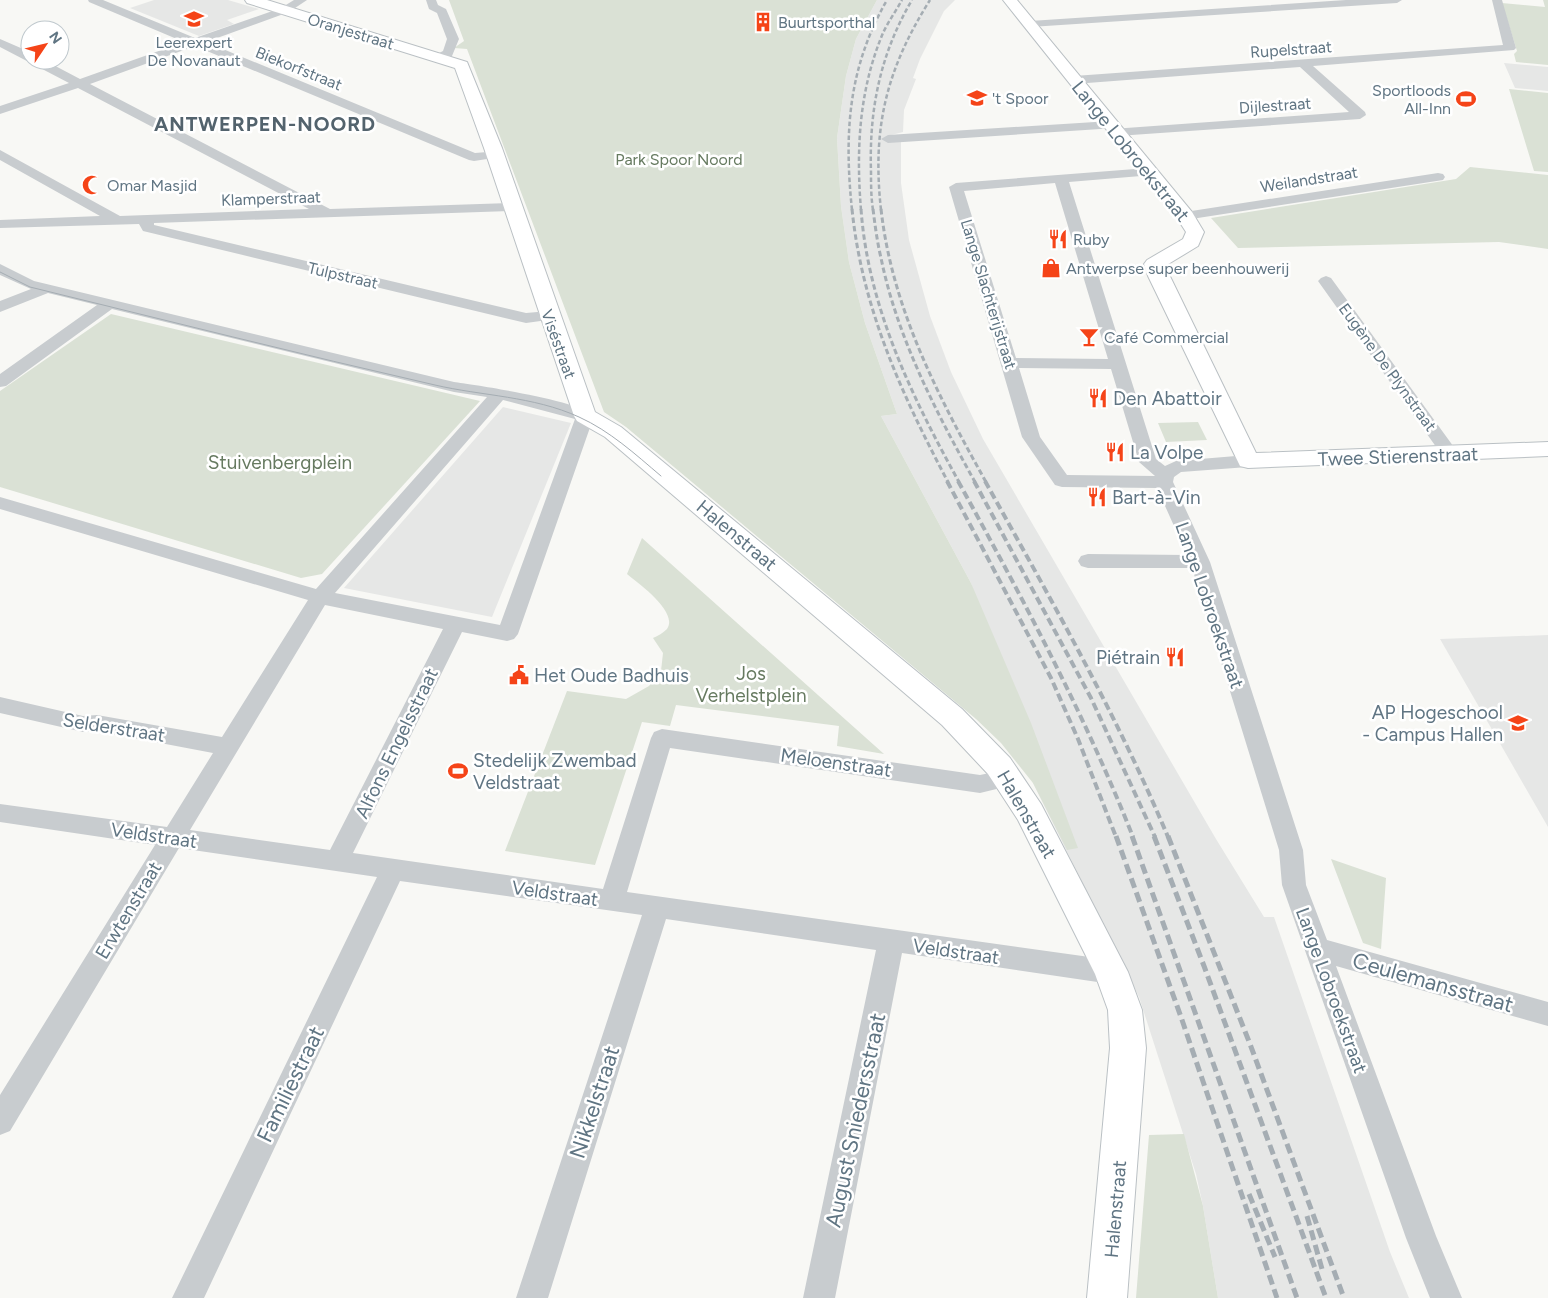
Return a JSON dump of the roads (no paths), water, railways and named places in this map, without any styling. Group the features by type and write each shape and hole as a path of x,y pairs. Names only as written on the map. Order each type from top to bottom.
{"street":[{"name":"Biekorfstraat","path":"93,0 474,157 494,154"},
{"name":"Oranjestraat","path":"252,0 443,59"},
{"path":"0,110 285,10 302,0"},
{"path":"431,0 433,7 442,11 453,39 448,53 443,59"},
{"name":"Lange Lobroekstraat","path":"1010,0 1114,128 1195,232 1191,242 1154,264 1158,276 1248,461"},
{"path":"1203,0 1216,12"},
{"path":"1030,24 1216,12 1294,3 1397,0"},
{"name":"Rupelstraat","path":"1074,80 1510,48 1497,0"},
{"path":"2,44 20,52"},
{"name":"Viséstraat","path":"443,59 462,65 585,416"},
{"name":"Dijlestraat","path":"1114,128 1360,115 1304,64"},
{"path":"55,70 327,214"},
{"path":"888,139 1114,128"},
{"path":"0,154 117,220"},
{"name":"Lange Slachterijstraat","path":"1148,172 956,187 1031,437 1062,481 1165,478"},
{"name":"Weilandstraat","path":"1184,216 1438,176"},
{"path":"1061,179 1148,462 1165,478 1176,467 1248,461"},
{"name":"Klamperstraat","path":"0,224 512,207"},
{"name":"Tulpstraat","path":"146,219 148,228 332,273 526,318 549,316"},
{"path":"0,269 18,280 47,288 454,387 500,393 585,416 507,634 320,597 0,503"},
{"name":"Eugène De Plynstraat","path":"1326,281 1450,454"},
{"path":"0,307 47,288"},
{"path":"0,382 110,303"},
{"path":"1010,363 1118,364"},
{"path":"320,597 500,393"},
{"name":"Halenstraat","path":"585,416 613,432 854,633 964,728 1009,778 1030,813 1110,972 1125,1010 1128,1048 1106,1298"},
{"name":"Twee Stierenstraat","path":"1248,461 1548,450"},
{"name":"Lange Lobroekstraat","path":"1165,478 1200,562 1291,850 1294,884 1421,1238 1446,1298"},
{"path":"1088,561 1200,562"},
{"name":"Erwtenstraat","path":"0,1121 320,597"},
{"name":"Alfons Engelsstraat","path":"337,861 454,625"},
{"name":"Selderstraat","path":"0,705 83,724 97,723 228,747"},
{"name":"Meloenstraat","path":"612,901 662,738 980,784 1009,778"},
{"name":"Veldstraat","path":"0,813 1110,972"},
{"name":"Familiestraat","path":"188,1298 393,870"},
{"name":"Nikkelstraat","path":"532,1298 657,907"},
{"name":"August Sniedersstraat","path":"819,1298 892,942"},
{"name":"Ceulemansstraat","path":"1317,950 1548,1014"}],"tram line":[{"path":"0,272 30,287 435,385 526,401 562,410 601,429 661,476"}],"railway":[{"path":"852,210 849,154 852,102 864,51 874,25 887,0"},
{"path":"861,210 859,142 864,98 875,54 883,33 902,0"},
{"path":"873,210 871,191 872,127 879,83 892,41 912,0"},
{"path":"881,210 879,152 886,100 903,51 930,0"},
{"path":"852,209 857,246 865,281 886,350 915,417 948,482"},
{"path":"861,209 865,245 873,281 895,350 909,384 959,482"},
{"path":"873,209 878,245 888,287 907,345 932,401 975,482"},
{"path":"881,209 895,281 906,316 935,384 986,482"},
{"path":"947,481 1051,678 1078,739 1116,837"},
{"path":"958,481 1073,700 1133,837"},
{"path":"974,481 1091,698 1155,837"},
{"path":"985,481 1058,612 1104,701 1127,746 1168,837"},
{"path":"1116,836 1181,1017 1277,1298"},
{"path":"1132,836 1297,1298"},
{"path":"1154,836 1204,966 1326,1298"},
{"path":"1168,836 1250,1044 1344,1298"},
{"path":"1249,1194 1275,1257"},
{"path":"1307,1216 1322,1269"}],"place":[{"name":"Leerexpert De Novanaut","path":"194,19"},
{"name":"Buurtsporthal","path":"763,22"},
{"name":"'t Spoor","path":"977,98"},
{"name":"Sportloods All-Inn","path":"1466,99"},
{"name":"Omar Masjid","path":"92,185"},
{"name":"Ruby","path":"1058,239"},
{"name":"Antwerpse super beenhouwerij","path":"1051,268"},
{"name":"Café Commercial","path":"1089,337"},
{"name":"Den Abattoir","path":"1098,398"},
{"name":"La Volpe","path":"1115,452"},
{"name":"Bart-à-Vin","path":"1097,497"},
{"name":"Piétrain","path":"1175,657"},
{"name":"Het Oude Badhuis","path":"519,675"},
{"name":"AP Hogeschool - Campus Hallen","path":"1518,723"},
{"name":"Stedelijk Zwembad Veldstraat","path":"458,771"}],"district":[{"name":"ANTWERPEN-NOORD","path":"265,124"}],"park label":[{"name":"Park Spoor Noord","path":"679,159"},
{"name":"Stuivenbergplein","path":"280,462"},
{"name":"Jos Verhelstplein","path":"751,684"}]}
